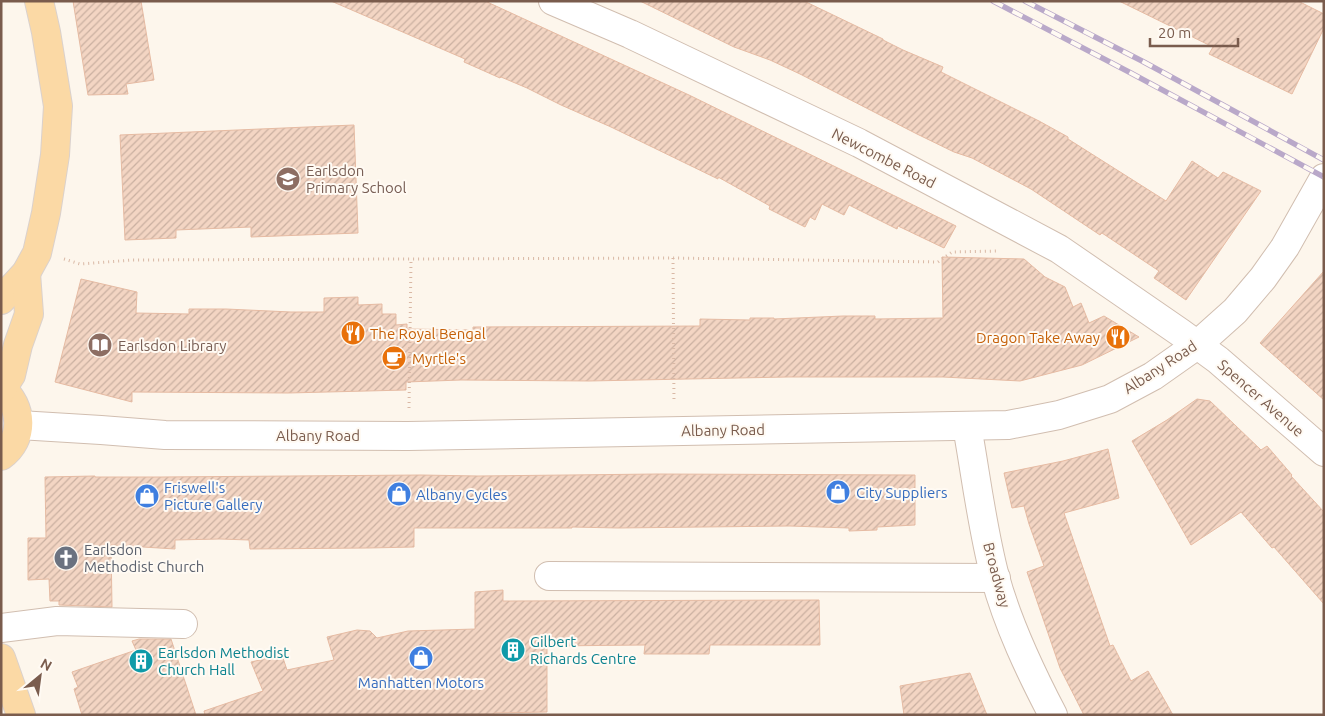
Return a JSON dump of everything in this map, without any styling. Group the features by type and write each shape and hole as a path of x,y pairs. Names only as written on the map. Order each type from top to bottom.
{"main road":[{"path":"1,456 14,443 19,425 17,409 2,389 11,375 18,345 29,314 32,263 46,213 55,154 58,106 39,1"},
{"path":"1,300 32,263"},
{"path":"1,658 21,715"}],"street":[{"name":"Newcombe Road","path":"553,1 638,38 859,144 1059,249 1197,345"},
{"name":"Albany Road","path":"19,425 165,435 408,436 1008,425 1059,415 1110,399 1153,376 1197,345 1235,310 1263,278 1285,247 1324,178"},
{"name":"Spencer Avenue","path":"1197,345 1250,386 1324,452"},
{"name":"Broadway","path":"968,426 986,534 996,578 1009,619 1032,674 1053,715"},
{"path":"549,576 996,578"},
{"path":"1,628 57,620 183,624"}],"path":[{"path":"32,263 80,264 133,260 673,258 938,262 952,252 1000,251"},
{"path":"673,258 674,431"},
{"path":"408,436 412,259"}],"building":[{"path":"73,1 141,1 154,80 126,84 128,94 88,95"},
{"path":"331,1 485,1 689,95 956,226 944,248 898,226 897,229 849,205 844,215 822,204 815,220 810,217 805,227 769,209 770,206 718,177 718,179 527,88 464,62 465,59"},
{"path":"640,1 804,1 903,50 943,67 941,72 1068,137 1068,139 1166,201 1192,161 1218,178 1223,172 1261,191 1186,300 1154,278 1159,271 1102,233 1100,235 1031,189 972,158 954,152 917,134 800,74 770,60 734,47"},
{"path":"1119,1 1298,1 1324,14 1324,28 1292,94 1209,54 1213,47"},
{"path":"354,125 358,233 251,237 251,227 176,230 176,238 125,240 120,135"},
{"path":"942,257 1024,259 1045,277 1065,287 1073,307 1081,303 1089,323 1104,316 1139,337 1082,365 1020,381 943,377 788,377 589,381 461,380 406,382 406,390 288,393 132,392 132,402 55,382 81,279 137,292 136,313 189,314 189,309 324,312 324,298 358,297 358,305 382,304 382,314 396,314 396,325 407,324 407,329 473,330 473,327 700,326 700,319 750,320 750,318 774,319 843,316 875,316 875,319 943,318"},
{"path":"1324,271 1324,400 1260,343"},
{"path":"1197,399 1210,401 1261,450 1267,446 1324,512 1324,604 1241,512 1191,545 1132,441"},
{"path":"1108,449 1119,498 1064,513 1110,646 1113,645 1131,681 1148,671 1173,715 1084,715 1060,668 1027,572 1044,566 1024,506 1012,508 1004,473 1063,461"},
{"path":"657,474 915,475 915,525 877,527 877,530 849,531 849,528 790,526 414,528 414,547 250,549 249,540 220,539 175,540 175,549 111,545 112,607 59,605 59,601 50,601 49,579 28,580 28,538 46,538 45,477"},
{"path":"503,590 503,601 819,600 820,645 710,645 709,654 644,654 645,645 547,646 547,712 494,713 494,715 205,715 204,711 263,691 251,662 282,655 287,670 334,660 327,637 357,630 370,631 377,638 408,631 475,629 475,592"},
{"name":"Earlsdon Methodist Church Hall","path":"139,639 171,639 196,715 82,715 74,689 78,687 72,672 136,650 132,641"},
{"path":"970,673 987,715 904,715 900,686"}],"railway":[{"path":"993,1 1324,177"},
{"path":"1025,1 1142,61 1324,160"}],"place":[{"name":"Earlsdon Primary School","path":"288,179"},
{"name":"The Royal Bengal","path":"353,333"},
{"name":"Dragon Take Away","path":"1118,337"},
{"name":"Earlsdon Library","path":"100,345"},
{"name":"Myrtle's","path":"394,358"},
{"name":"City Suppliers","path":"838,492"},
{"name":"Albany Cycles","path":"399,494"},
{"name":"Friswell's Picture Gallery","path":"147,496"},
{"name":"Earlsdon Methodist Church","path":"66,558"},
{"name":"Gilbert Richards Centre","path":"513,650"},
{"name":"Manhatten Motors","path":"421,658"},
{"name":"Earlsdon Methodist Church Hall","path":"141,661"}]}
